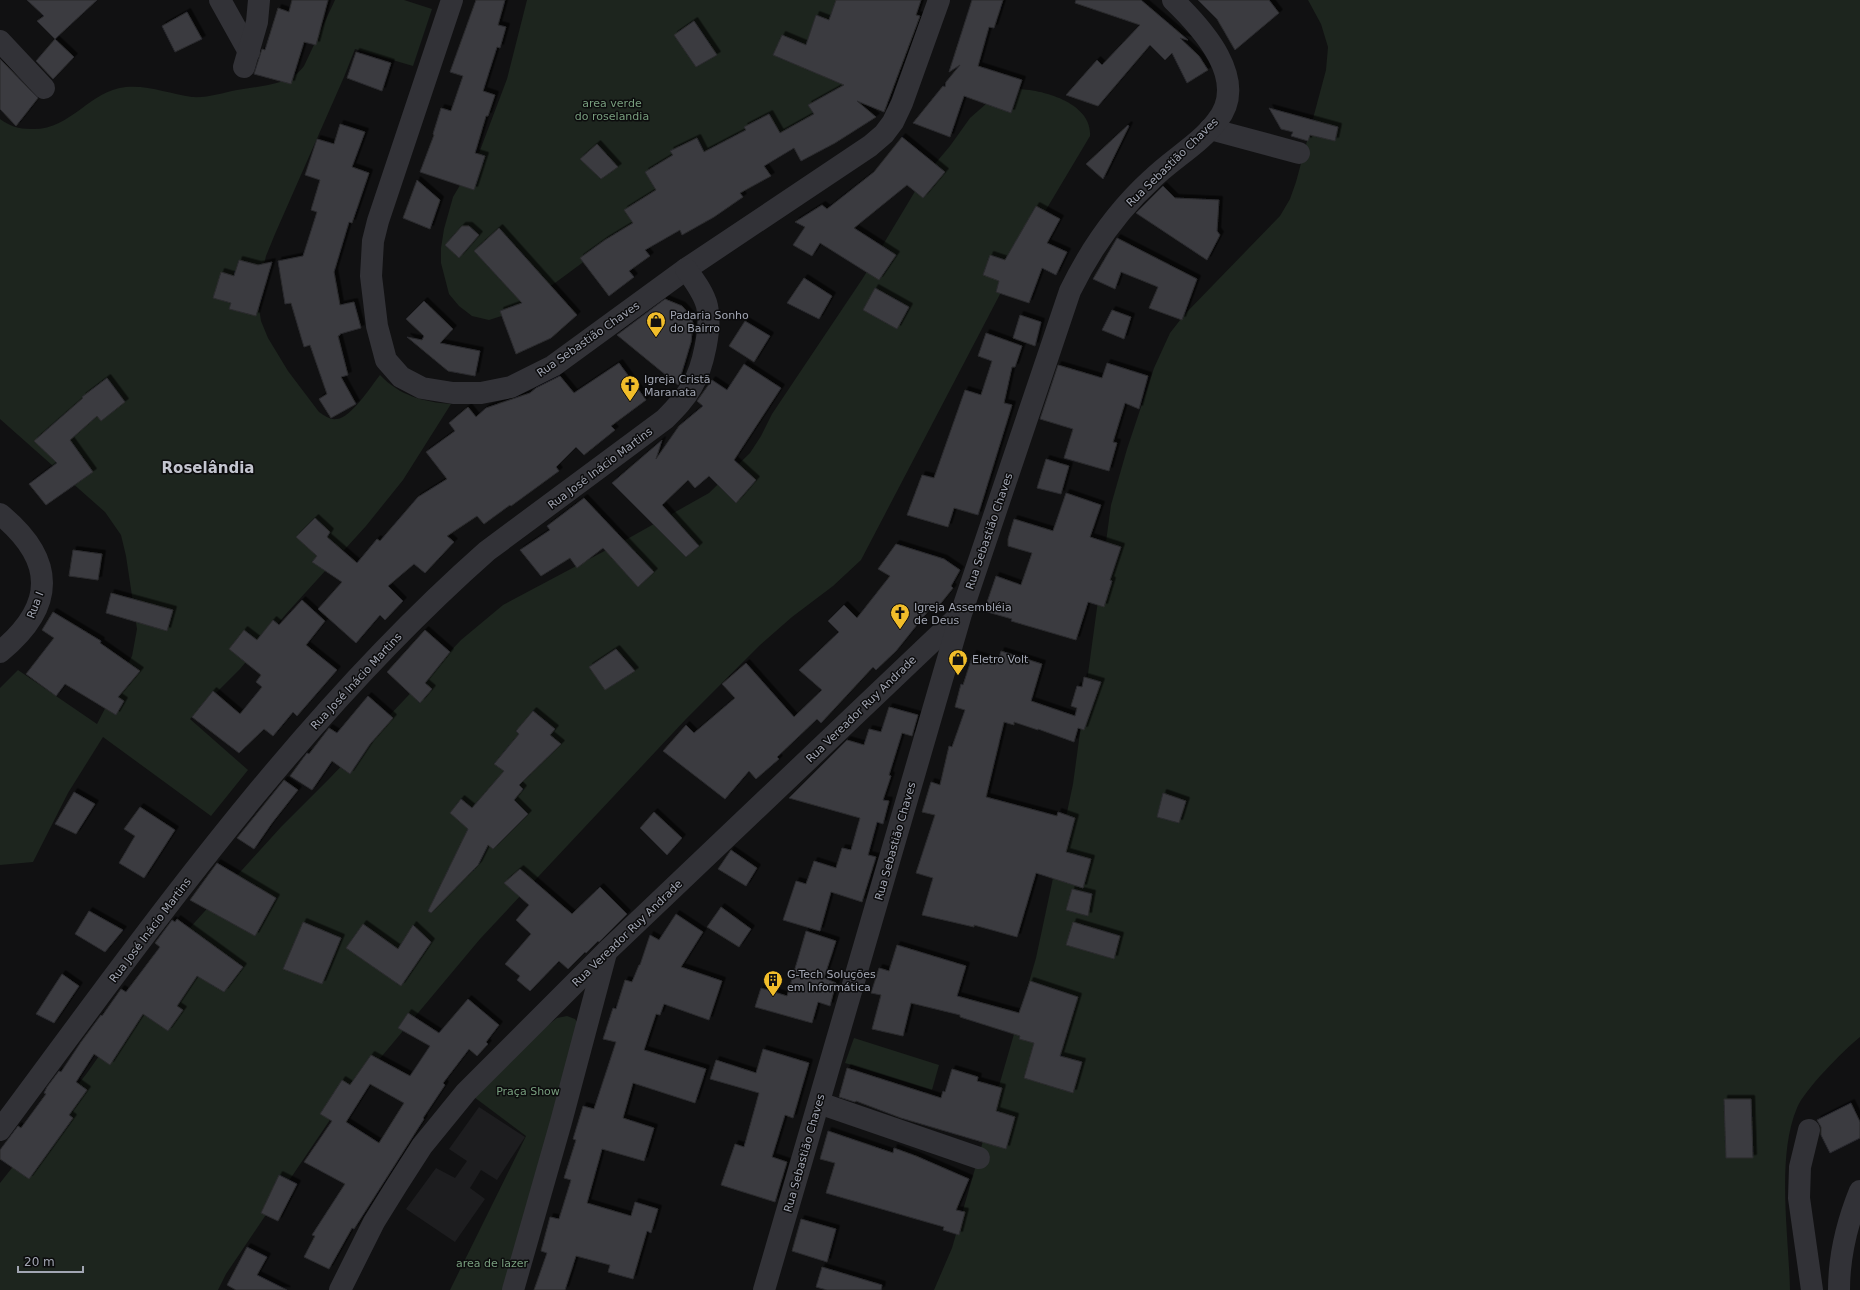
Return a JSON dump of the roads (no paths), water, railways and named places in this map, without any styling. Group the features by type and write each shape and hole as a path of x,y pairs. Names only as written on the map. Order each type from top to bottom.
{"street":[{"path":"220,0 246,59 257,22 259,0"},
{"name":"Rua Sebastião Chaves","path":"452,0 378,221 373,241 371,276 377,326 386,360 396,373 415,384 440,392 471,394 511,387 553,366 686,269 870,146 884,134 893,122 902,103 939,0"},
{"name":"Rua Sebastião Chaves","path":"764,1290 961,614 1070,291 1077,275 1095,246 1129,202 1173,160 1210,129 1218,120 1225,106 1228,91 1228,77 1222,62 1200,29 1173,0"},
{"path":"0,41 44,88"},
{"path":"1210,129 1299,153"},
{"name":"Rua José Inácio Martins","path":"0,1130 226,830 294,747 341,695 410,625 487,551 665,419 681,404 693,386 699,370 708,321 707,306 704,298 686,269"},
{"name":"Rua I","path":"0,514 19,533 37,558 42,569 42,581 38,603 28,624 0,652"},
{"name":"Rua Vereador Ruy Andrade","path":"340,1290 374,1222 422,1146 451,1108 607,951 961,614"},
{"path":"513,1290 561,1122 607,951"},
{"path":"819,1103 978,1158"},
{"path":"1809,1130 1800,1167 1799,1198 1812,1290"},
{"path":"1840,1290 1839,1269 1844,1241 1860,1191"}],"place":[{"name":"Padaria Sonho do Bairro","path":"656,338"},
{"name":"Igreja Cristã Maranata","path":"630,402"},
{"name":"Igreja Assembléia de Deus","path":"900,630"},
{"name":"Eletro Volt","path":"958,676"},
{"name":"G-Tech Soluções em Informática","path":"773,997"}],"district":[{"name":"Roselândia","path":"208,468"}],"park label":[{"name":"area verde do roselandia","path":"612,109"},
{"name":"Praça Show","path":"528,1091"},
{"name":"area de lazer","path":"492,1263"}]}
